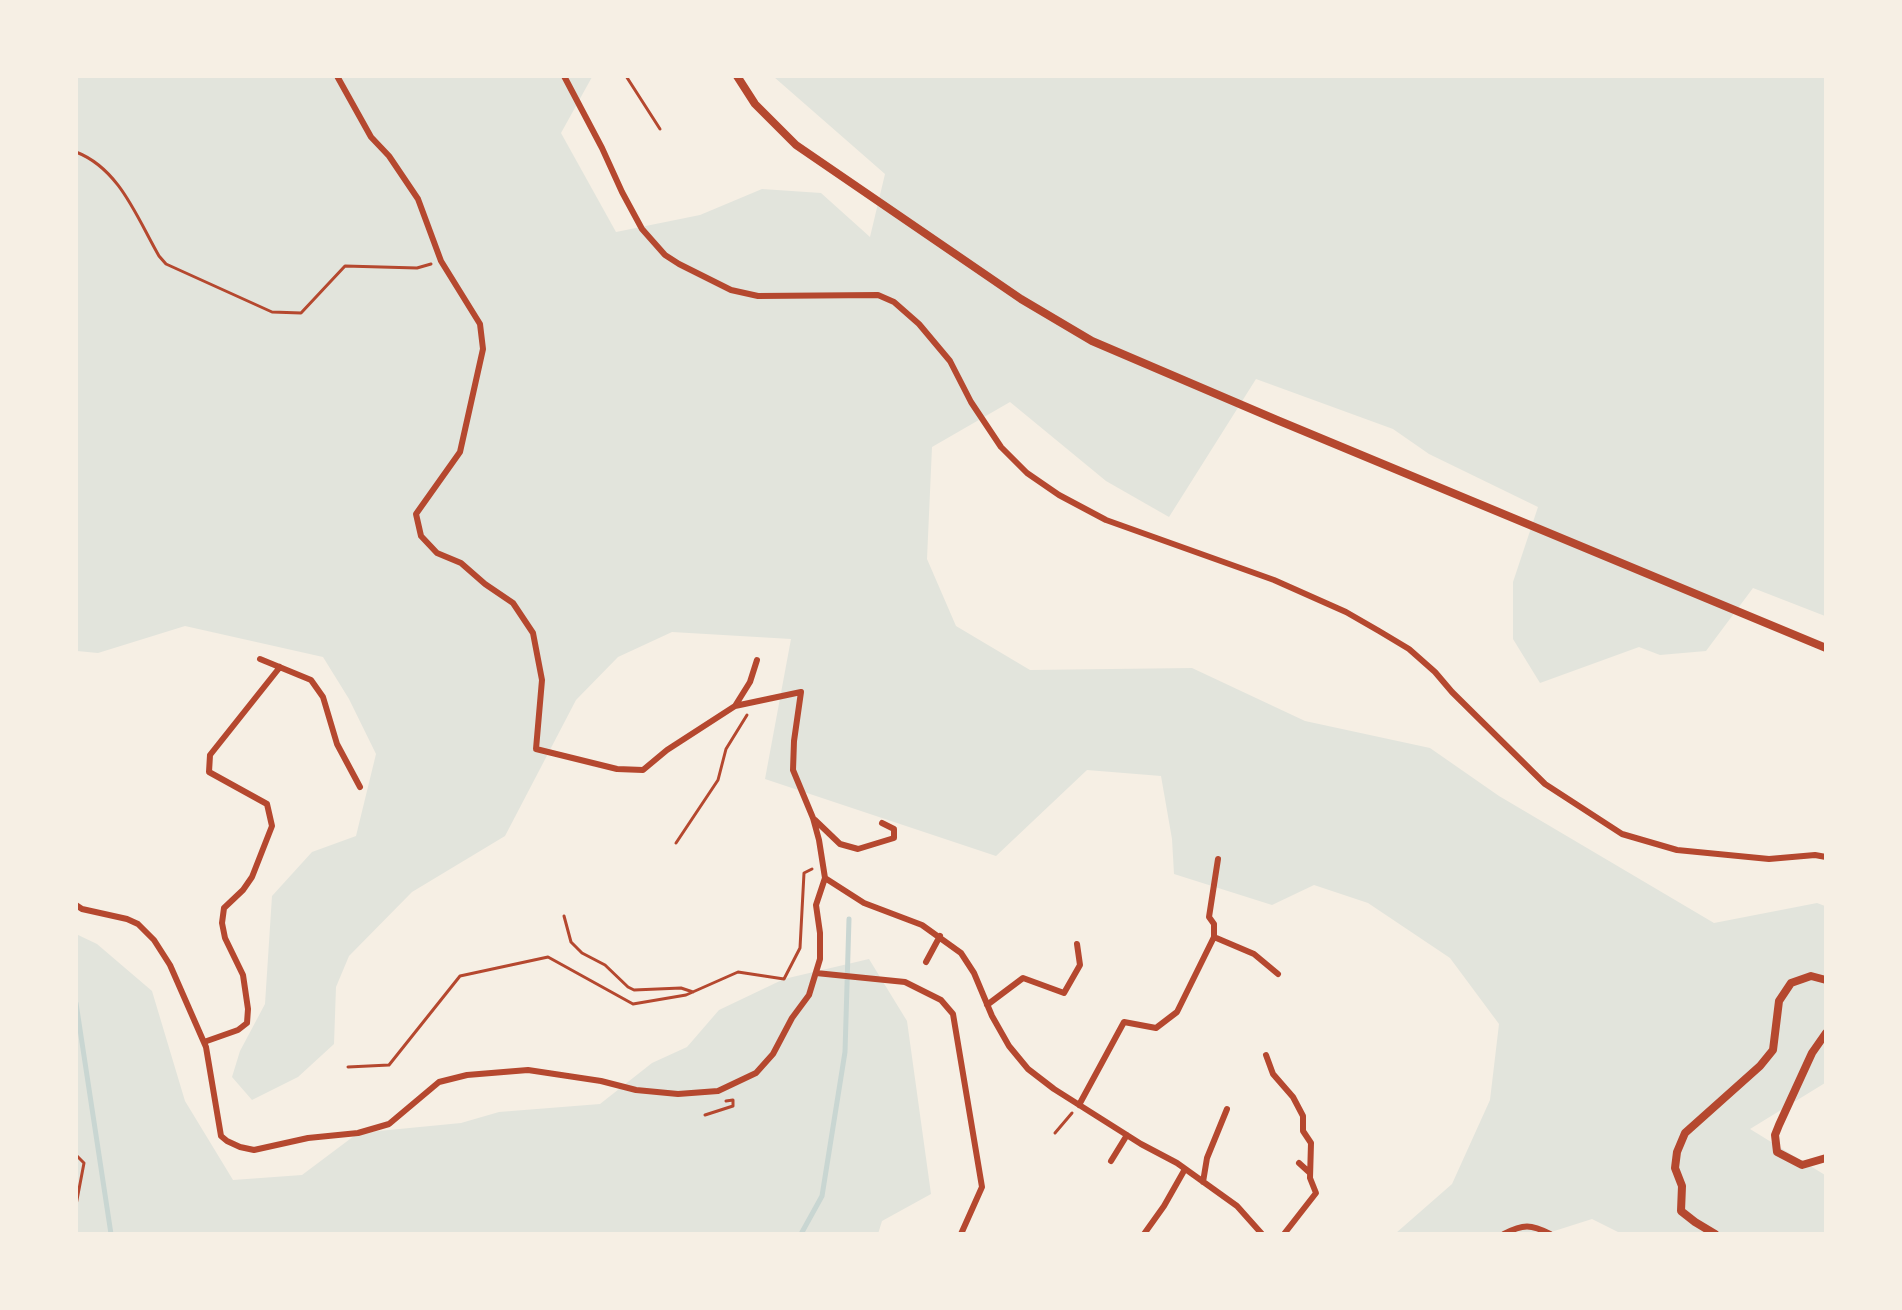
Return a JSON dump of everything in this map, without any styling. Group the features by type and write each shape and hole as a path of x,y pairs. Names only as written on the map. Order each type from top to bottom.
{"street":[{"path":"76,905 82,909 127,919 138,924 154,940 170,965 204,1042 221,1136 240,1147 254,1150 308,1138 358,1133 389,1124 439,1082 467,1075 528,1070 658,1093 718,1091 756,1073 773,1054 792,1018 809,995 816,973 820,959 820,933 816,905 825,878 813,818 793,770 794,741 801,692 735,706 668,750 643,770 617,769 536,749 542,680 533,633 513,603 485,584 461,563 437,553 421,536 416,514 460,452 483,349 480,324 441,261 418,199 389,156 370,137 337,76"},
{"path":"564,76 642,229 665,255 679,264 731,290 759,296 878,295 894,302 919,324 950,361 971,402 1001,447 1027,473 1059,495 1106,520 1274,580 1346,612 1379,631 1408,649 1435,672 1452,692 1545,784 1622,834 1677,850 1769,859 1815,855 1826,857"},
{"path":"737,76 755,104 796,145 1022,299 1092,341 1287,425 1826,648"},
{"path":"260,659 311,680 323,697 337,744 360,787"},
{"path":"735,706 750,682 757,660"},
{"path":"204,1042 238,1030 247,1023 248,1009 243,975 225,938 222,923 224,908 243,890 252,877 272,826 267,804 209,772 210,755 280,667"},
{"path":"813,818 840,844 858,849 894,838 894,829 882,823"},
{"path":"1079,1105 1124,1022 1156,1028 1177,1012 1214,937 1214,924 1209,917 1218,859"},
{"path":"825,878 864,903 922,925 961,953 974,973 987,1005 1009,1046 1028,1069 1054,1089 1185,1169 1238,1206 1262,1233"},
{"path":"926,963 940,936"},
{"path":"1214,937 1254,954 1278,974"},
{"path":"987,1005 1023,978 1064,993 1080,966 1077,944"},
{"path":"816,973 905,982 941,1000 953,1014 982,1187 961,1233"},
{"path":"1715,1233 1681,1211 1682,1186 1675,1168 1677,1152 1685,1133 1760,1066 1773,1050 1779,1001 1791,983 1811,976 1826,980"},
{"path":"1826,1033 1812,1053 1775,1135 1777,1152 1802,1165 1826,1158"},
{"path":"1266,1054 1273,1074 1293,1097 1304,1116 1303,1131 1311,1143 1310,1178 1316,1193 1284,1233"},
{"path":"1203,1182 1207,1158 1227,1109"},
{"path":"1111,1161 1127,1135"},
{"path":"1299,1163 1310,1173"},
{"path":"1144,1233 1164,1206 1185,1169"},
{"path":"1504,1233 1518,1226 1536,1227 1550,1233"}],"path":[{"path":"626,76 660,129"},
{"path":"76,152 102,166 123,192 159,256 166,264 272,312 301,313 345,266 417,268 441,261"},
{"path":"676,843 718,780 726,749 756,701"},
{"path":"348,1067 389,1065 460,976 548,957 633,1004 686,995 738,972 784,979 800,948 804,873 823,864"},
{"path":"564,916 571,942 582,953 616,974 628,987 634,990 681,988 694,992"},
{"path":"705,1115 734,1106 733,1100 722,1101"},
{"path":"1055,1133 1079,1105"},
{"path":"76,1155 84,1163 76,1205"}],"shaded area":[{"path":"76,77 592,77 561,133 616,232 700,215 762,189 821,193 870,237 885,174 774,77 1825,77 1825,616 1753,588 1706,651 1660,655 1639,647 1540,683 1513,639 1513,582 1538,507 1429,454 1393,429 1256,379 1169,517 1106,481 1010,402 932,447 927,559 956,626 1030,670 1192,668 1305,721 1430,748 1499,796 1714,923 1817,903 1825,906 1825,1083 1750,1129 1825,1175 1825,1233 1620,1233 1592,1219 1548,1233 1396,1233 1452,1184 1490,1100 1499,1024 1450,958 1368,903 1314,885 1272,905 1174,874 1172,839 1161,776 1087,770 996,856 765,779 791,639 672,632 618,657 576,700 505,836 412,892 349,956 336,987 334,1044 298,1077 252,1100 232,1077 240,1051 265,1004 272,896 312,852 356,836 376,754 349,699 323,657 185,626 98,653 77,651"},
{"path":"76,934 97,944 152,991 185,1101 233,1180 302,1175 358,1133 461,1123 499,1112 600,1104 652,1063 687,1047 719,1010 784,979 869,959 907,1021 931,1194 882,1221 878,1234 77,1233"}],"waterway":[{"path":"801,1234 822,1196 845,1052 849,919"},
{"path":"76,1003 111,1234"}]}
